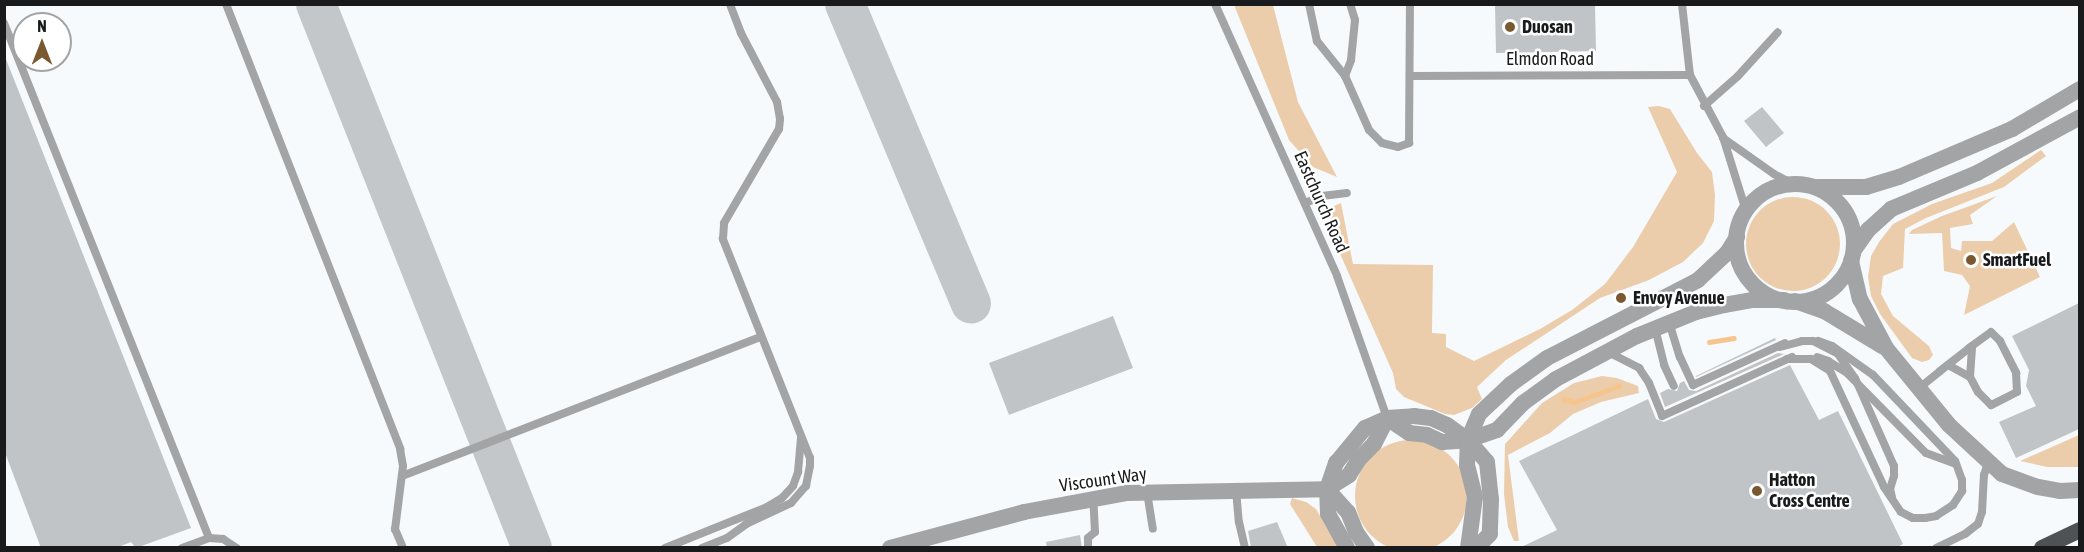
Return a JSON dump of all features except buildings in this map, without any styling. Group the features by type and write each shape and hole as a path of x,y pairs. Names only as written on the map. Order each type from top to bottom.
{"highway":[{"path":"2042,548 2079,530"}],"street":[{"path":"1468,548 1475,497 1467,465 1468,440 1479,414 1527,370 1567,346 1698,280 1722,259 1737,237 1746,211 1766,192 1801,185 1842,189 1866,187 1899,177 2012,129 2079,89"},
{"path":"1347,548 1328,514 1327,489 1336,463 1351,442 1365,428 1387,418 1409,433 1427,435 1442,442 1468,440 1497,430 1540,390 1608,352 1662,326 1724,305 1752,300 1790,301 1824,294 1838,283 1868,230 1891,209 1977,173 2079,117"},
{"path":"1801,185 1834,198 1844,209 1850,221 1852,256 1860,299 1886,348 1918,390 1949,425 2001,474 2038,487 2060,491 2079,490"},
{"path":"1737,237 1739,261 1750,280 1770,296 1824,311 1886,348"},
{"path":"1468,440 1487,462 1491,485 1490,534 1476,548"},
{"path":"1327,489 1348,512 1356,532 1367,548"},
{"name":"Viscount Way","path":"890,548 1024,512 1093,499 1147,492 1327,489"}],"lane":[{"path":"226,4 400,449 404,466 395,528 402,548"},
{"path":"702,548 727,538 746,524 785,507 799,496 806,486 810,466 810,458 723,239 723,230 779,129 780,119 777,102 741,33 730,4"},
{"name":"Eastchurch Road","path":"1215,4 1305,203 1355,321 1387,418"},
{"path":"1309,4 1317,41 1345,76 1369,130 1382,143 1398,147 1409,143 1410,4"},
{"path":"1345,76 1351,60 1355,20 1350,4"},
{"path":"1682,4 1690,75 1704,106 1723,137 1746,211"},
{"path":"4,22 209,538"},
{"path":"1704,106 1738,76 1778,32"},
{"name":"Elmdon Road","path":"1410,76 1690,75"},
{"path":"1723,137 1774,174 1801,185"},
{"path":"1305,203 1322,196 1347,193"},
{"path":"1662,326 1693,384 1782,344 1801,339 1822,341 1873,375 1955,461 1962,480 1959,499 1946,510 1925,518 1913,518 1901,512 1884,487 1830,371 1811,359 1787,359"},
{"path":"1662,326 1664,365 1674,386"},
{"path":"1918,390 1947,365 1972,346 1991,332 2000,341 2016,373 2017,393 1991,405 1978,392 1970,377 1972,346"},
{"path":"402,476 761,337"},
{"path":"1608,352 1639,368 1649,383 1662,416 1788,357 1812,356 1828,361 1846,373 1855,382 1863,390 1871,398 1913,439 1926,453 1953,462 1959,471 1961,491 1953,505 1936,515 1924,517 1913,516 1902,511 1890,494 1894,466 1885,446 1860,387 1855,378 1846,362 1830,348 1813,341 1802,341 1780,347"},
{"path":"1947,365 1970,377"},
{"path":"665,548 767,507 782,498 795,480 801,439"},
{"path":"1936,548 1965,534 1978,524 1982,512 1984,475 1988,463"},
{"path":"1236,490 1239,522 1245,548"},
{"path":"1147,492 1153,529"},
{"path":"1088,548 1088,538 1095,532 1093,499"},
{"path":"182,548 209,538 223,540 237,548"}],"shaded area":[{"path":"1234,5 1273,5 1298,102 1337,177 1313,167 1289,140"},
{"path":"1659,106 1670,109 1697,153 1712,172 1715,195 1714,221 1703,243 1683,262 1649,280 1600,298 1506,360 1477,387 1482,399 1472,408 1454,415 1445,414 1404,397 1396,389 1393,373 1337,247 1329,208 1341,203 1353,264 1433,265 1432,333 1446,334 1446,347 1474,361 1540,329 1572,310 1605,284 1633,247 1677,172 1648,107"},
{"path":"2041,150 2046,156 2004,187 1926,218 1905,229 1903,268 1883,276 1881,294 1893,316 1929,346 1933,355 1929,360 1922,362 1912,358 1880,314 1871,296 1868,277 1871,256 1879,242 1893,224 1932,204 1992,183"},
{"path":"1997,196 1970,215 1973,224 1950,228 1951,248 1961,251 1962,241 1992,241 2014,222 2040,277 1964,315 1970,286 1962,275 1944,271 1942,233 1909,234 1912,230 1942,216"},
{"path":"1793,197 1811,201 1826,211 1836,226 1840,244 1836,262 1826,277 1811,287 1793,291 1775,287 1760,277 1750,262 1746,244 1750,226 1760,211 1775,201"},
{"path":"1602,376 1617,378 1638,386 1639,393 1601,402 1573,414 1550,433 1508,455 1519,541 1514,541 1508,527 1504,494 1505,444 1542,403 1574,383"},
{"path":"2079,435 2079,467 2047,467 2020,461"},
{"path":"1411,440 1432,445 1450,457 1462,475 1467,496 1462,517 1450,535 1432,547 1411,552 1390,547 1372,535 1360,517 1355,496 1360,475 1372,457 1390,445"},
{"path":"1292,498 1306,502 1316,509 1338,547 1317,547 1290,504"}],"waterway":[{"path":"1709,342 1734,338"},
{"path":"1563,399 1575,402 1619,386"}],"taxiway":[{"path":"316,4 532,548"},
{"path":"845,4 971,304"}],"place":[{"name":"Duosan","path":"1510,27"},
{"name":"SmartFuel","path":"1971,260"},
{"name":"Envoy Avenue","path":"1621,298"},
{"name":"Hatton Cross Centre","path":"1757,491"}]}
